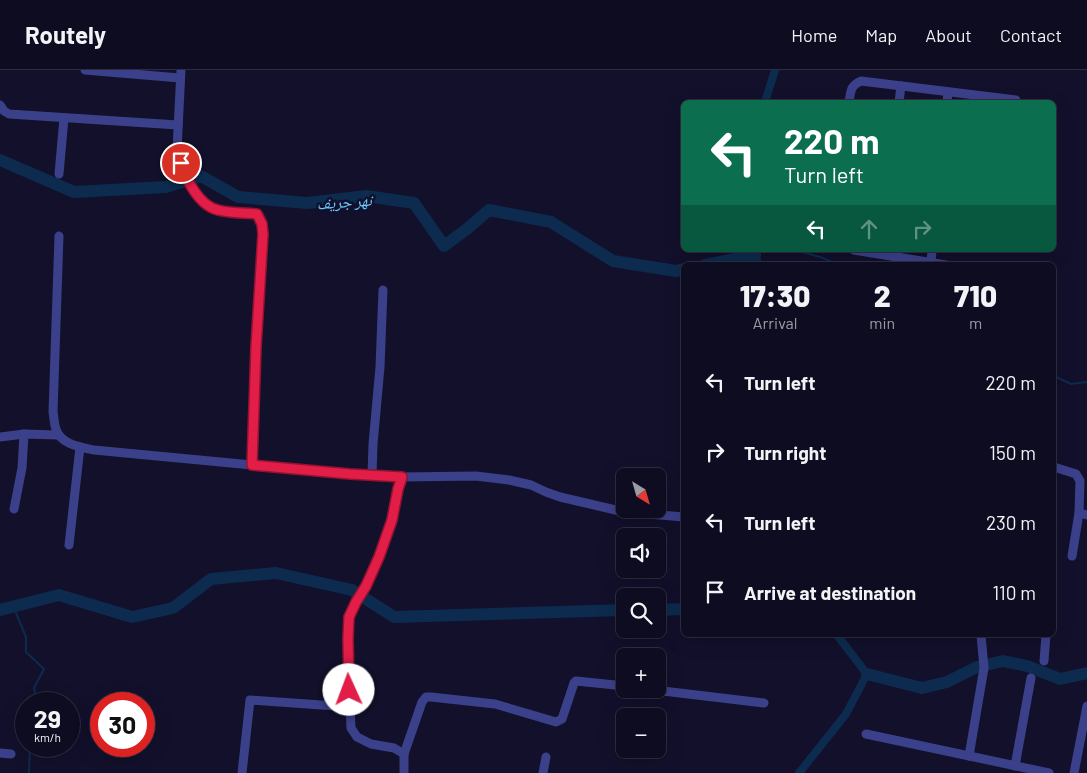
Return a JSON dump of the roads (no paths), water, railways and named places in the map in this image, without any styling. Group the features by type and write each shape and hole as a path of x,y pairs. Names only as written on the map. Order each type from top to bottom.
{"street":[{"path":"85,70 181,74 177,150 185,175 204,204 217,210 257,214 262,224 252,465"},
{"path":"849,100 854,84 861,81 1016,100"},
{"path":"899,100 901,86"},
{"path":"947,100 948,92"},
{"path":"0,105 9,114 178,125"},
{"path":"59,174 64,118"},
{"path":"59,236 53,412 55,428 58,435 64,440 80,447 94,450 252,465 402,477 476,476 509,480 531,485 560,497 624,512 681,517"},
{"path":"881,252 931,262 932,252"},
{"path":"372,475 380,367 383,290"},
{"path":"0,437 24,434 58,435"},
{"path":"14,509 22,468 24,434"},
{"path":"69,545 80,447"},
{"path":"1056,468 1076,474 1080,481 1083,514 1072,556"},
{"path":"402,477 392,520 379,557 349,617 348,660 351,728 357,737 372,744 394,748 404,754"},
{"path":"969,756 984,668 981,637"},
{"path":"1044,661 1046,637"},
{"path":"1014,766 1031,678"},
{"path":"404,773 404,754 422,702 426,697 495,704 556,722 562,719 576,681 616,685"},
{"path":"666,691 764,703"},
{"path":"242,773 250,700 350,707"},
{"path":"1074,773 1087,706"},
{"path":"866,734 1049,773"},
{"path":"0,753 11,754"},
{"path":"543,773 546,757"}],"waterway":[{"path":"766,100 775,70"},
{"name":"نهر جريف","path":"0,160 74,192 166,187 201,176 238,197 307,203 366,196 414,203 444,246 489,210 551,222 613,261 676,271 681,270"},
{"name":"نهر جريف","path":"755,252 757,262"},
{"path":"803,252 832,262"},
{"name":"نهر جريف","path":"720,262 755,255"},
{"path":"1056,377 1071,384 1087,382"},
{"path":"0,610 59,595 132,617 173,608 211,579 276,573 352,590 394,617 616,610"},
{"path":"13,606 26,637 26,652 44,669 34,688 35,692"},
{"path":"666,610 681,609"},
{"path":"799,773 846,714 867,674 839,637"},
{"path":"867,674 922,688 947,682 977,667 1003,661 1027,666 1060,679 1087,673"},
{"path":"29,773 30,757"}]}
